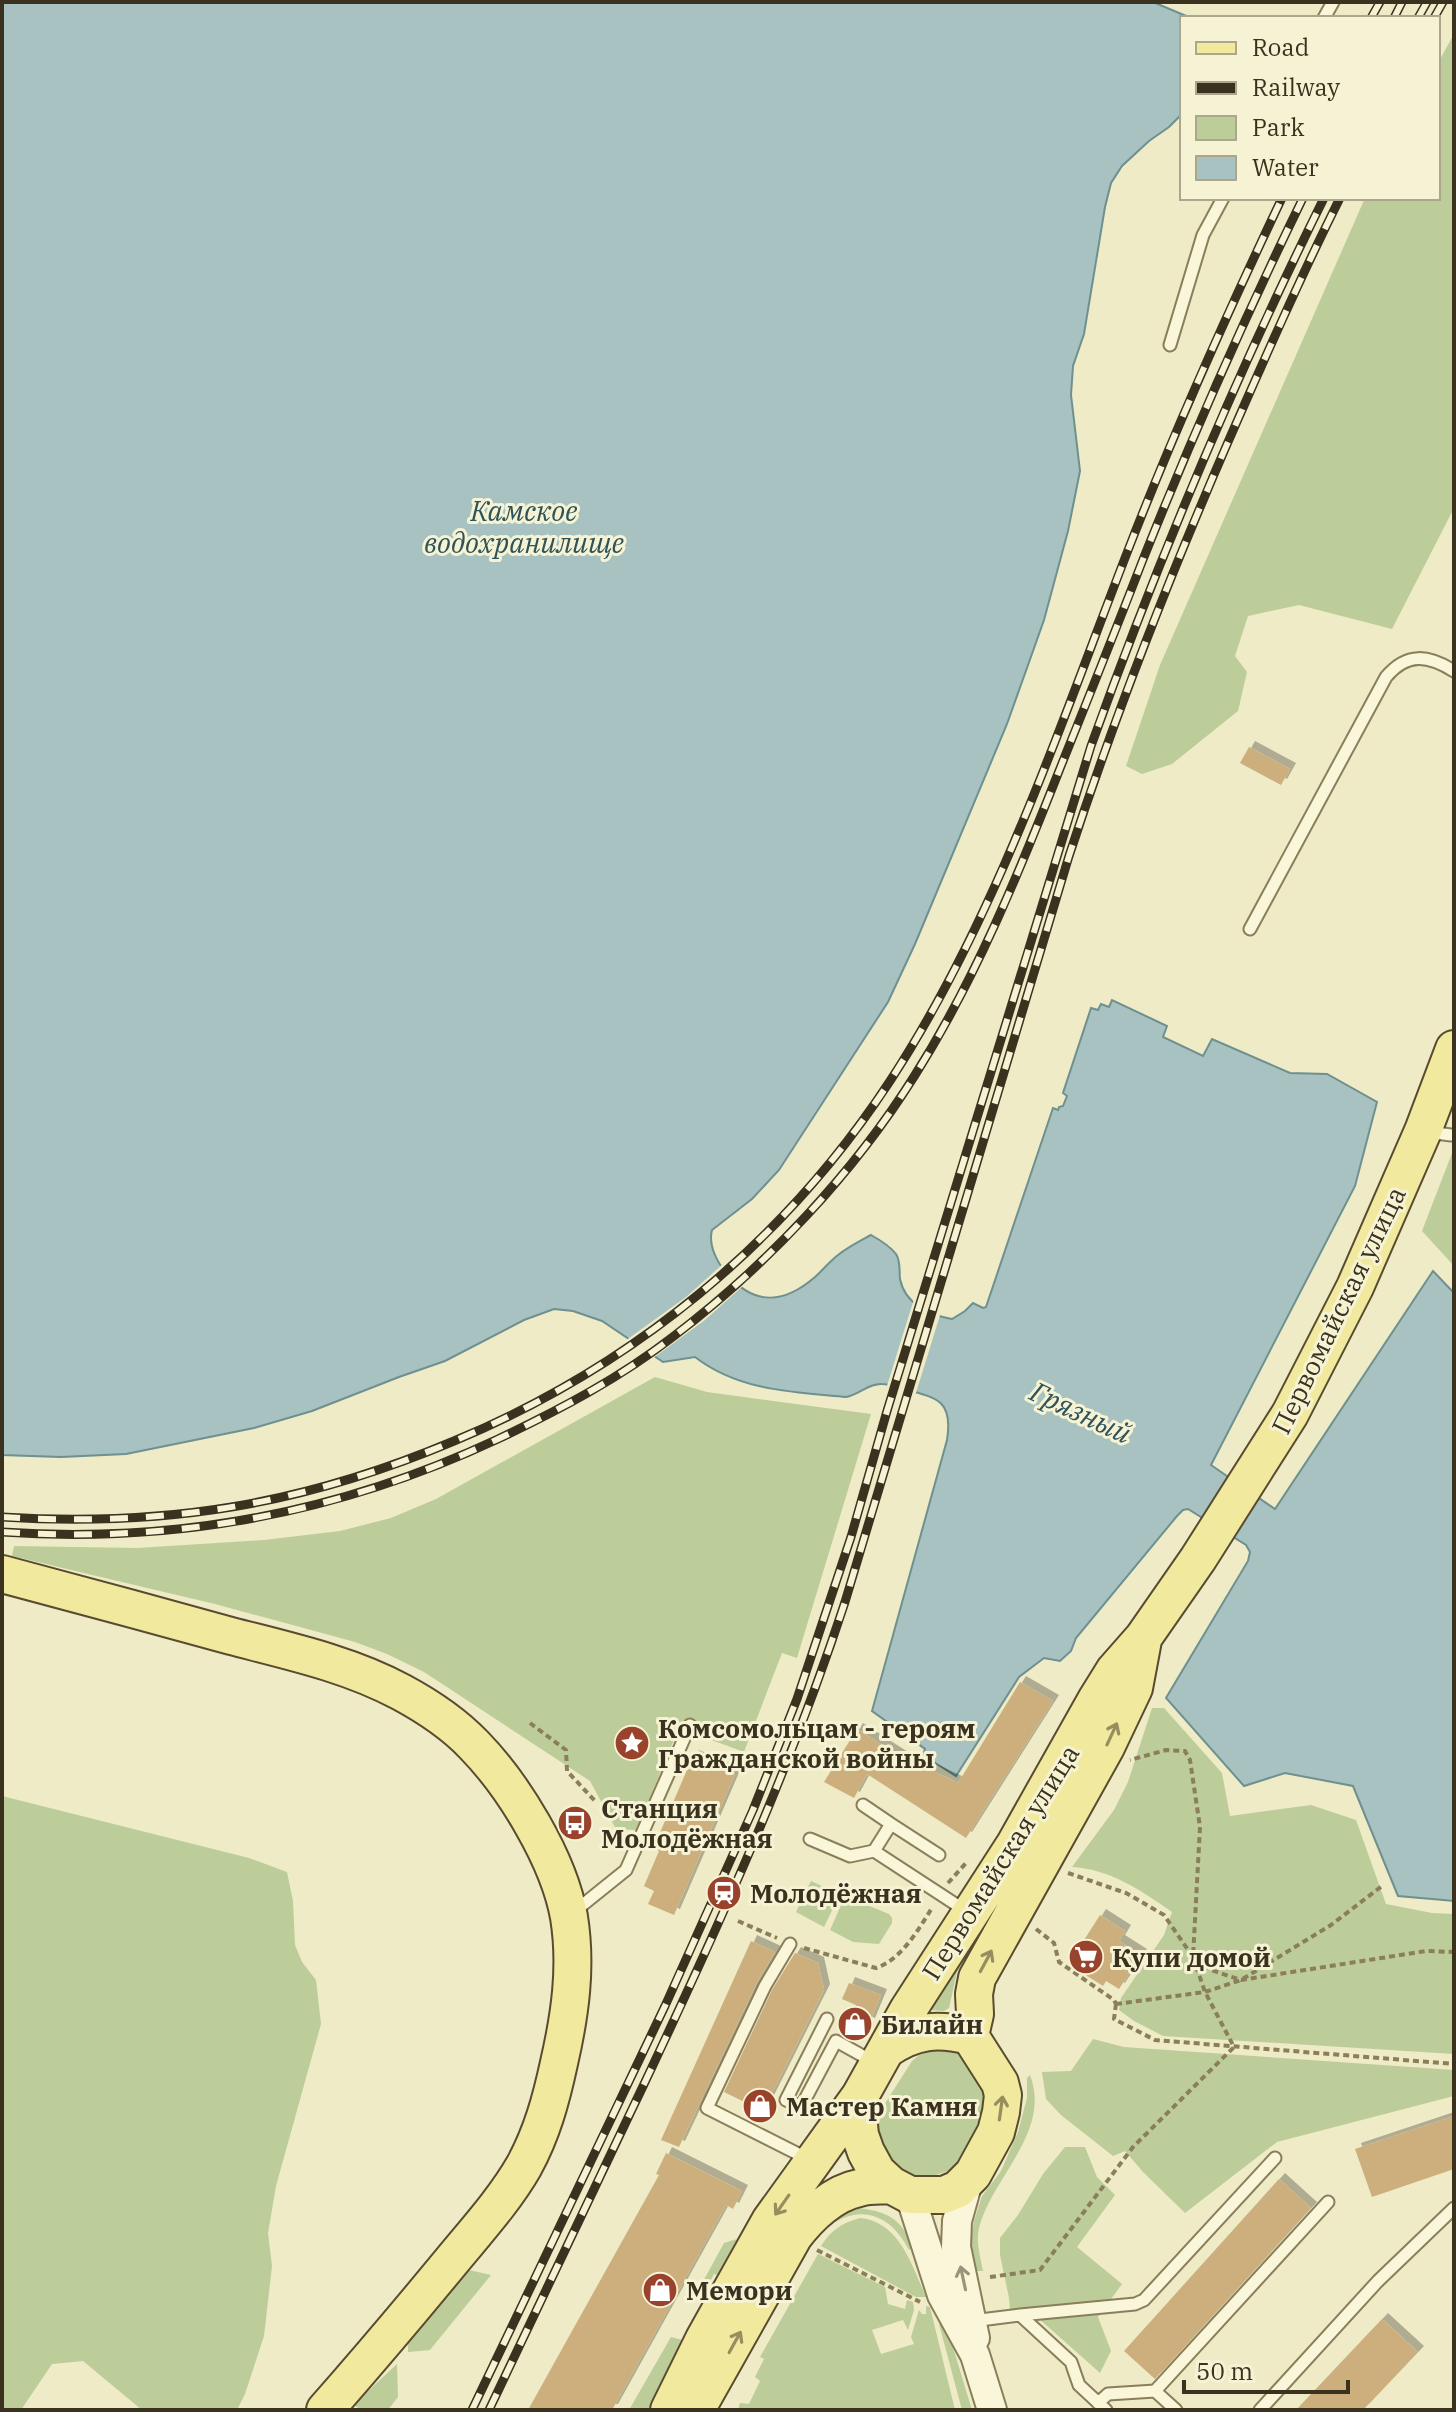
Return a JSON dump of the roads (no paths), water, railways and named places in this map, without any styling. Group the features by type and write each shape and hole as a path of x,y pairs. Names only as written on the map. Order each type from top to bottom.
{"main road":[{"name":"Первомайская улица","path":"882,2057 908,2010 956,1904 1015,1844 1114,1671 1143,1638 1198,1559 1290,1414 1437,1133 1454,1049"},
{"path":"2,1574 321,1660 373,1678 424,1705 473,1743 514,1797 546,1848 556,1872 569,1916 571,2002 549,2107 538,2137 522,2169 499,2202 391,2336 325,2410"},
{"name":"Первомайская улица","path":"970,2036 977,1978 1106,1747 1134,1688 1143,1638"},
{"path":"669,2410 704,2339 770,2221 860,2096 882,2057 905,2037 941,2030 970,2036 995,2073 1003,2095 996,2132 985,2156 969,2178 958,2189 944,2195 858,2188 836,2197 805,2221 696,2410"},
{"path":"860,2096 860,2135 877,2172 900,2190"}],"street":[{"path":"969,2178 957,2221 956,2247 976,2343 975,2355"},
{"path":"900,2190 942,2295 975,2355 992,2410"}],"lane":[{"path":"1170,345 1203,235 1222,200"},
{"path":"1250,929 1395,665 1408,659 1424,658 1454,671"},
{"path":"569,1916 626,1870 690,1725"},
{"path":"863,1805 939,1855"},
{"path":"874,1851 891,1824"},
{"path":"810,1839 850,1856 874,1851 956,1904"},
{"path":"790,1944 765,1986 707,2108 812,2161"},
{"path":"827,2019 786,2100 801,2107 836,2041"},
{"path":"821,2032 836,2041 882,2057"},
{"path":"972,2321 1135,2304 1144,2300 1275,2158"},
{"path":"1020,2315 1071,2362 1079,2385 1102,2406 1108,2394 1155,2391 1328,2202"},
{"path":"1260,2410 1378,2281 1454,2208"},
{"path":"1155,2391 1176,2410"}],"water":[{"name":"Камское водохранилище","path":"2,2 1153,2 1186,16 1180,16 1180,116 1122,166 1111,183 1084,334 1073,366 1071,395 1080,471 1068,531 1044,620 1007,724 888,1002 779,1170 752,1199 712,1230 711,1242 714,1254 728,1275 749,1292 771,1298 804,1286 842,1252 871,1235 896,1254 903,1288 919,1307 952,1319 973,1303 986,1307 1053,1108 1058,1110 1063,1106 1067,1096 1063,1093 1091,1008 1098,1010 1101,1004 1109,1007 1112,1000 1167,1026 1163,1037 1203,1056 1212,1039 1290,1073 1327,1074 1377,1102 1355,1186 1211,1465 1275,1509 1433,1271 1454,1293 1454,1901 1398,1896 1353,1786 1285,1773 1244,1786 1166,1698 1248,1561 1250,1552 1246,1545 1188,1509 1177,1516 1076,1638 1071,1651 1060,1661 1044,1658 1019,1677 956,1776 923,1755 925,1749 872,1711 947,1440 948,1417 945,1410 935,1399 918,1393 882,1384 846,1397 767,1388 730,1377 695,1357 663,1362 602,1321 573,1311 554,1309 524,1320 445,1361 312,1411 254,1428 126,1454 61,1457 2,1455"}],"railway":[{"path":"1372,16 1380,2"},
{"path":"1395,16 1402,2"},
{"path":"1419,16 1427,2"},
{"path":"1435,16 1443,2"},
{"path":"2,1517 121,1518 233,1507 288,1496 398,1463 519,1411 582,1376 642,1337 699,1294 752,1247 802,1195 848,1140 890,1081 961,957 1021,826 1181,422 1281,200"},
{"path":"2,1532 131,1533 256,1518 318,1504 438,1465 544,1417 632,1366 708,1309 775,1248 865,1147 915,1075 957,1002 1028,849 1199,424 1302,200"},
{"path":"472,2410 665,2006 753,1810 797,1699 851,1537 1091,746 1143,607 1200,469 1323,200"},
{"path":"489,2410 700,1964 778,1785 845,1602 1069,856 1105,751 1206,493 1282,319 1339,200"}],"place":[{"name":"Комсомольцам - героям Гражданской войны","path":"632,1743"},
{"name":"Станция Молодёжная","path":"575,1823"},
{"name":"Молодёжная","path":"724,1893"},
{"name":"Купи домой","path":"1086,1957"},
{"name":"Билайн","path":"855,2024"},
{"name":"Мастер Камня","path":"760,2106"},
{"name":"Мемори","path":"660,2290"}],"water label":[{"name":"Грязный","path":"1081,1412"}]}
